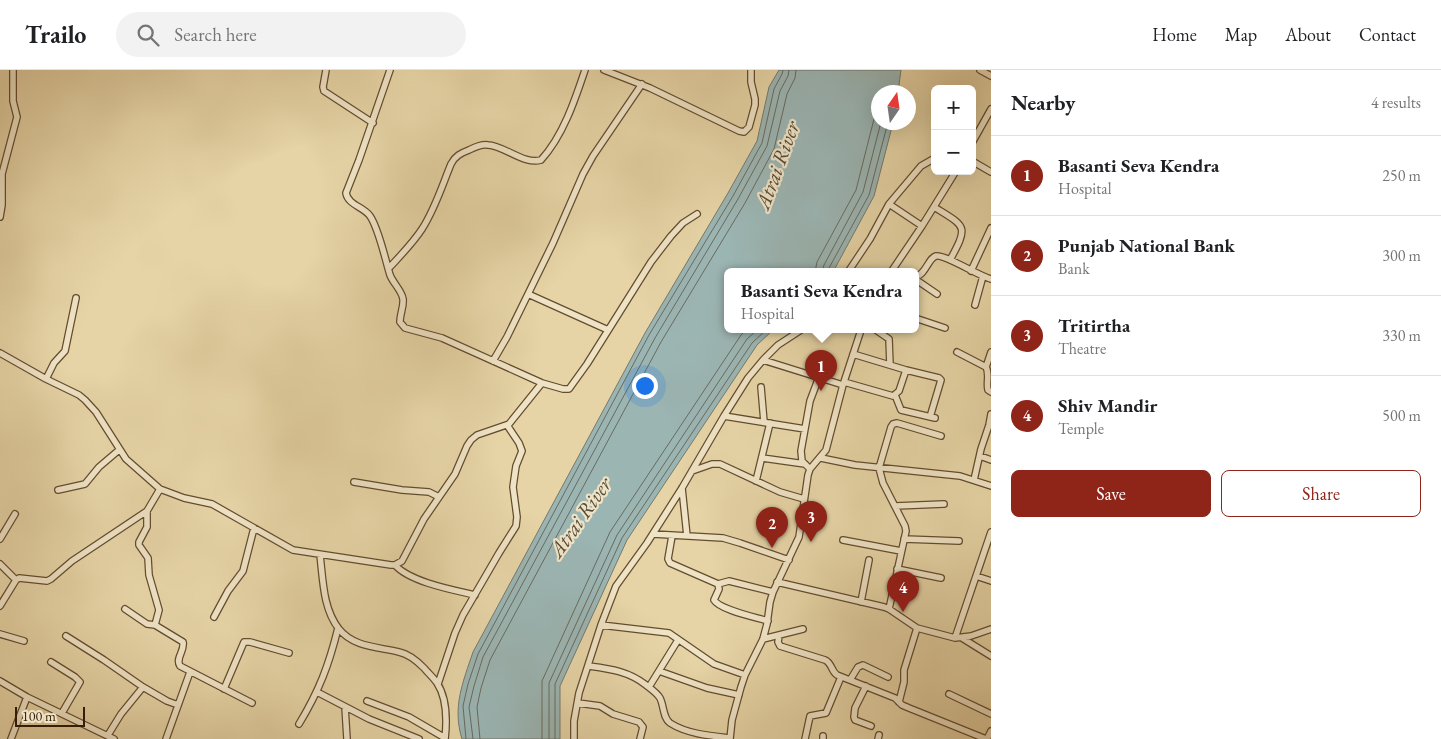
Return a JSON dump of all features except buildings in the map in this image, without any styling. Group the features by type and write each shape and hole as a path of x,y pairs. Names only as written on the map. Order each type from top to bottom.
{"street":[{"path":"0,217 2,174 16,117 13,101 14,70"},
{"path":"326,70 324,91 373,123"},
{"path":"390,70 360,160 346,193 348,200 364,210 373,220 388,268 403,299 400,322 403,326 442,338 542,383 563,390 568,389 587,364 651,262 670,236 683,223 697,214"},
{"path":"388,268 421,231 434,208 451,164 459,153 488,144 529,160 541,160 568,117 585,70"},
{"path":"604,70 642,84 744,132 749,127 755,105 751,70"},
{"path":"980,70 991,76"},
{"path":"494,361 553,243 583,174 593,156 642,84"},
{"path":"976,136 991,109"},
{"path":"851,268 870,239 889,204 921,166 931,160"},
{"path":"976,163 991,172"},
{"path":"896,268 954,175"},
{"path":"889,204 922,226"},
{"path":"934,207 958,222 962,228 962,238 950,260"},
{"path":"971,270 991,228"},
{"path":"919,276 936,256 941,256 991,279"},
{"path":"975,305 983,276"},
{"path":"919,281 937,294"},
{"path":"528,294 608,330"},
{"path":"46,379 54,363 65,351 76,298"},
{"path":"919,319 945,328"},
{"path":"574,739 574,721 588,666 616,586 653,534 738,393 763,360 778,345 796,333"},
{"path":"588,666 636,677 658,695 666,718 670,723 700,734 730,739 732,720 745,674 764,639 773,592 799,537 810,470 821,458 828,445 843,384 860,333"},
{"path":"880,333 889,339 890,365"},
{"path":"957,352 986,367"},
{"path":"991,352 986,367 988,374 987,388 991,392"},
{"path":"0,353 85,400 96,412 126,460 160,489 184,498 212,504 293,550 395,565 402,561 424,519 455,474 467,446 478,435 507,425 542,383"},
{"path":"853,354 941,380 933,417 901,410 895,395"},
{"path":"763,360 843,384 895,395"},
{"path":"895,395 899,390 906,370"},
{"path":"810,470 802,460 801,452 812,394 819,377"},
{"path":"756,481 762,458 767,423 761,387"},
{"path":"974,480 990,425 991,414"},
{"path":"724,416 805,429"},
{"path":"889,609 900,551 906,531 883,482 879,468 891,427 897,423 941,436"},
{"path":"438,684 455,633 498,553 515,529 517,523 517,509 513,487 516,466 522,451 507,425"},
{"path":"58,490 85,484 99,467 119,450"},
{"path":"980,456 991,460"},
{"path":"762,458 805,464"},
{"path":"821,458 855,465 960,476 991,486"},
{"path":"692,471 712,464 720,464 780,492 804,499"},
{"path":"354,482 402,490 429,492 439,497"},
{"path":"682,488 687,536"},
{"path":"0,606 16,580 19,578 47,581 51,579 76,558 147,511 160,489"},
{"path":"895,506 944,504"},
{"path":"147,511 147,527 139,545 148,558 149,576 159,610 156,625"},
{"path":"0,539 15,514"},
{"path":"214,617 228,591 242,571 254,528"},
{"path":"955,638 991,532"},
{"path":"653,534 723,538 789,560"},
{"path":"672,536 668,559 670,563 718,584 729,581 773,592"},
{"path":"904,539 959,541"},
{"path":"843,540 900,551"},
{"path":"320,555 327,605 338,628 350,639 363,645 397,651 418,662 438,684 444,701 445,738 409,718 367,701"},
{"path":"861,602 869,560"},
{"path":"0,564 16,580"},
{"path":"395,565 412,577 475,595"},
{"path":"897,569 941,578"},
{"path":"976,576 991,581"},
{"path":"777,582 889,609 917,628 955,638 962,638 991,629"},
{"path":"718,584 715,603 738,613 768,621"},
{"path":"125,609 144,623 156,625 183,642 184,647 178,664 190,672 252,702"},
{"path":"601,625 669,633 714,664 745,674"},
{"path":"299,724 317,692 332,652 338,628"},
{"path":"899,702 904,682 904,670 917,628"},
{"path":"764,639 803,629"},
{"path":"0,634 24,641"},
{"path":"66,636 143,688 178,705"},
{"path":"779,636 778,642 780,646 826,660 830,663 833,672 841,677 895,698 909,708 986,739 991,732"},
{"path":"962,638 991,656"},
{"path":"649,687 678,640"},
{"path":"224,689 244,642 289,653"},
{"path":"51,662 80,682 62,713"},
{"path":"850,680 858,667 863,665 888,677"},
{"path":"166,739 190,672"},
{"path":"659,672 686,682 739,695"},
{"path":"805,739 809,717 812,714 826,713 841,677"},
{"path":"0,681 27,697 111,737 121,714 143,688"},
{"path":"866,686 855,708 854,717 855,720 871,726"},
{"path":"317,692 345,708 419,739"},
{"path":"949,694 991,714"},
{"path":"11,739 27,697"},
{"path":"578,703 600,706 613,714 639,722 642,727 640,739"},
{"path":"345,708 347,739"}],"water":[{"name":"Atrai River","path":"779,70 901,70 899,85 871,85 871,130 891,130 874,196 835,268 724,268 724,333 770,333 757,345 627,540 560,686 560,739 462,739 459,727 458,705 462,684 473,652 645,333 757,141 769,87"}],"place":[{"name":"Basanti Seva Kendra","path":"821,391"},
{"name":"Tritirtha","path":"811,542"},
{"name":"Punjab National Bank","path":"772,548"},
{"name":"Shiv Mandir","path":"903,612"}]}
